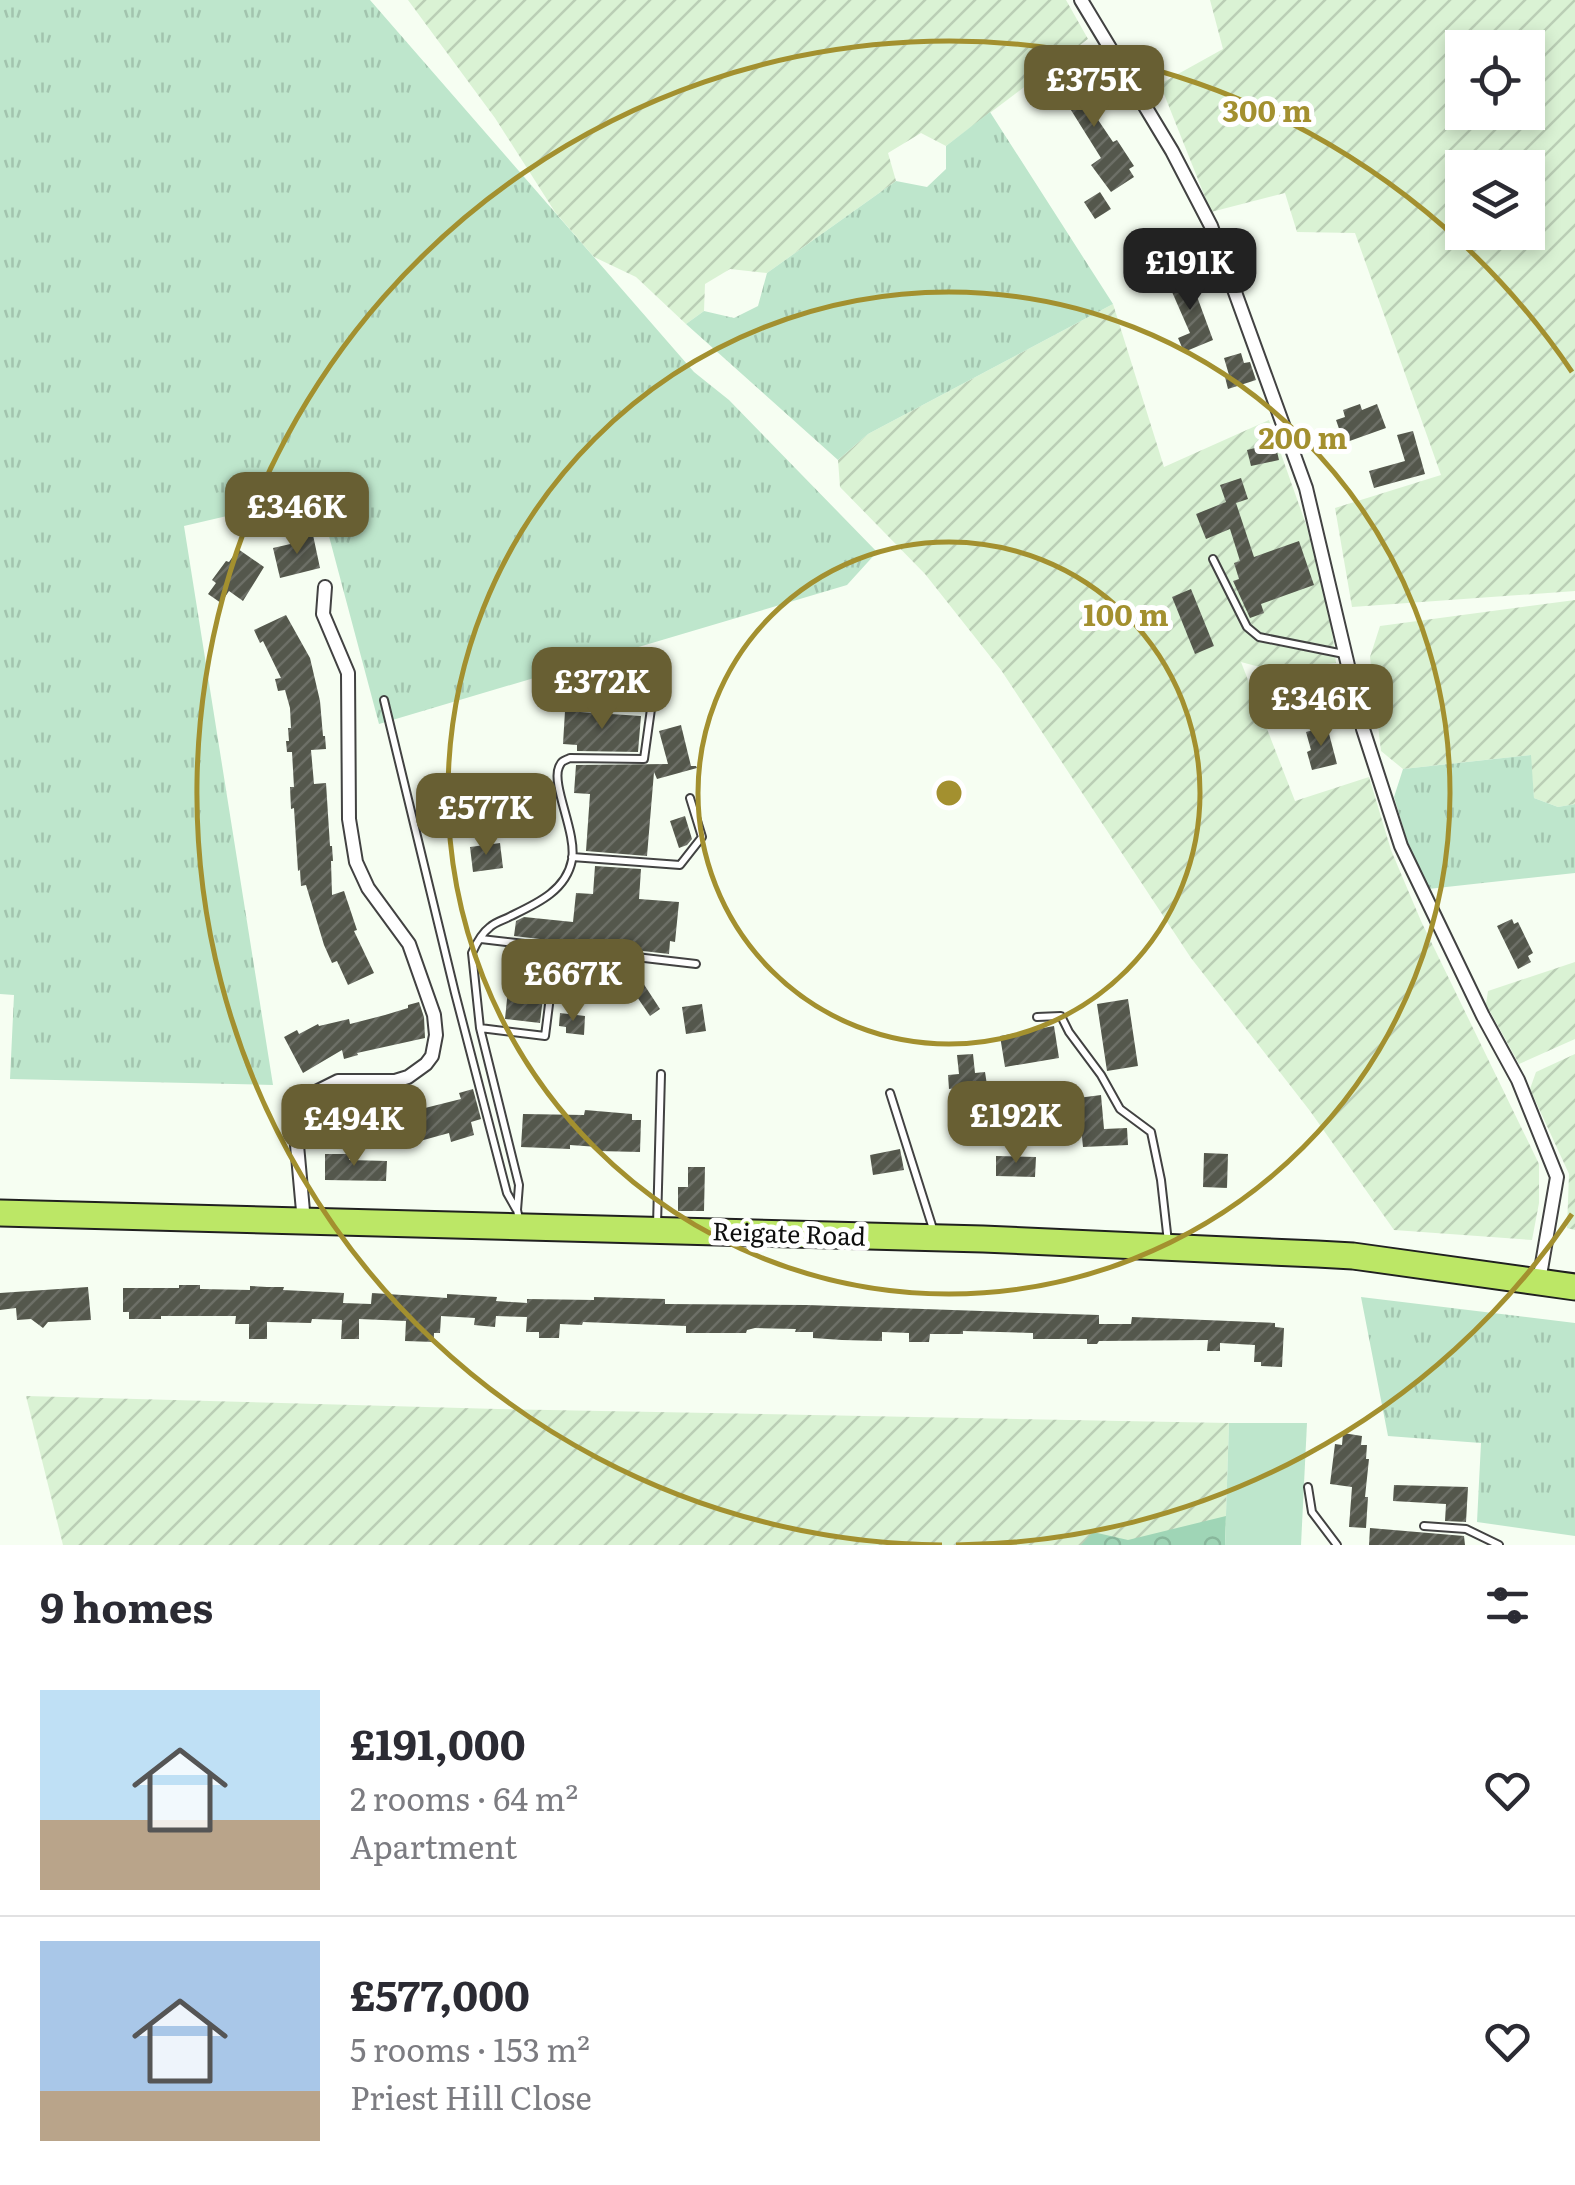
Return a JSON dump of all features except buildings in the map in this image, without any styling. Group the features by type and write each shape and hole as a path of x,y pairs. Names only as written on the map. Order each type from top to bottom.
{"highway":[{"name":"Reigate Road","path":"0,1213 304,1222 519,1219 657,1231 936,1238 1353,1256 1575,1288"}],"street":[{"path":"1081,0 1172,152 1211,226 1306,488 1363,729 1401,846 1518,1080 1557,1177 1539,1281"},
{"path":"304,1222 296,1134 302,1107 316,1092 338,1081 395,1081 408,1077 432,1056 436,1035 434,1015 409,944 368,888 356,862 349,819 348,673 323,614 324,587"}],"lane":[{"path":"1213,559 1247,627 1259,637 1346,654"},
{"path":"384,700 502,1175 519,1219"},
{"path":"519,1219 519,1185 480,1028 472,953 490,926 542,902 563,882 572,857 573,834 557,771 562,762 570,758 644,759 652,709"},
{"path":"572,857 680,864 702,837 690,798"},
{"path":"480,939 696,964"},
{"path":"480,1028 545,1036 552,981"},
{"path":"1036,1016 1061,1016 1120,1109 1151,1132 1169,1248"},
{"path":"657,1231 661,1074"},
{"path":"890,1092 936,1238"},
{"path":"1308,1487 1312,1512 1337,1545"},
{"path":"1424,1526 1466,1530 1499,1545"}],"green space":[{"path":"0,0 370,0 694,372 729,400 877,552 847,585 379,724 318,495 184,526 273,1085 10,1079 14,995 0,994"},
{"path":"408,0 1066,0 1088,39 946,146 921,133 888,153 896,181 767,273 730,269 705,284 704,311 686,324 636,277 594,257 555,212 495,118"},
{"path":"1210,0 1575,0 1575,591 1352,607 1335,508 1441,475 1355,233 1297,232 1285,193 1211,212 1160,84 1223,49"},
{"path":"990,112 1113,304 868,434 838,460 686,324 704,311 734,318 758,306 767,273 896,181 927,187 946,169 946,146"},
{"path":"1113,304 1164,467 1269,420 1326,581 1336,663 1271,670 1241,662 1295,801 1369,777 1391,850 1421,921 1539,1164 1539,1203 1532,1240 1394,1230 1310,1111 1191,958 1001,670 925,574 840,487 838,460 868,434"},
{"path":"1575,600 1575,804 1558,807 1534,798 1530,755 1403,769 1381,751 1370,657 1380,626"},
{"path":"1531,755 1534,798 1558,807 1575,804 1575,873 1428,889 1394,797 1403,769"},
{"path":"1575,962 1575,1039 1519,1064 1486,1004 1488,991"},
{"path":"1575,1054 1575,1230 1567,1228 1569,1174 1530,1089 1536,1072"},
{"path":"1361,1297 1575,1323 1575,1536 1477,1522 1481,1443 1388,1436"},
{"path":"26,1396 1229,1423 1225,1545 63,1545"},
{"path":"1229,1423 1307,1423 1301,1545 1225,1545"},
{"path":"1226,1516 1225,1545 1081,1545 1093,1532 1128,1540"}]}
